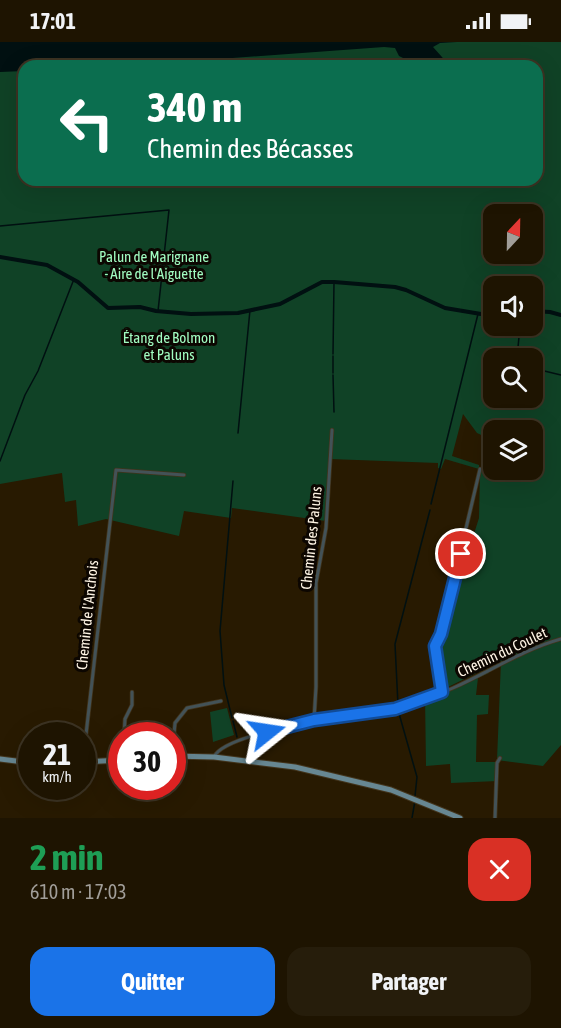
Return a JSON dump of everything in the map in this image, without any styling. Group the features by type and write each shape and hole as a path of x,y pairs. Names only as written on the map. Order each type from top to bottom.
{"main road":[{"path":"186,756 214,757 279,765 350,780 405,795 460,818"},
{"path":"0,759 18,761"}],"street":[{"name":"Chemin des Paluns","path":"314,720 316,583 326,528 332,430"},
{"path":"442,692 435,646 441,634 480,469"},
{"name":"Chemin de l'Anchois","path":"88,722 116,471 184,476"},
{"name":"Chemin du Coulet","path":"214,757 219,749 236,741 314,720 395,709 451,689 508,660 561,639"},
{"path":"124,722 132,705 132,692"},
{"path":"177,722 187,708 221,700"},
{"path":"495,818 497,764 500,758"}],"green space":[{"name":"Étang de Bolmon et Paluns","path":"0,42 561,42 561,745 543,766 497,760 501,661 446,688 434,643 454,597 479,518 480,472 483,464 483,480 543,480 543,420 483,420 483,436 477,433 463,414 452,456 479,465 479,469 445,459 441,469 438,468 438,463 330,459 326,521 232,508 231,518 184,511 179,536 106,519 78,526 76,500 65,502 62,473 0,484"},
{"path":"489,668 489,673 478,678 476,695 489,695 488,714 477,715 476,762 499,762 498,781 451,783 450,764 426,766 425,696 450,688"},
{"path":"227,708 234,735 213,742 210,712"}],"shaded area":[{"path":"0,42 457,42 440,43 433,47 445,60 404,60 395,48 384,47 206,60 18,60 18,71 0,72"}],"waterway":[{"path":"0,226 169,210 158,311"},
{"path":"0,257 47,265 78,282 108,308 140,307 191,314 238,313 280,304 322,282 334,282 395,287 445,308 483,314"},
{"path":"0,461 74,279"},
{"path":"333,354 334,282"},
{"path":"238,433 250,310"},
{"path":"543,312 561,315"},
{"path":"431,504 478,314"},
{"path":"518,348 519,336"},
{"path":"333,356 333,373"},
{"path":"543,371 561,375"},
{"path":"333,375 334,412"},
{"path":"232,718 224,685 220,631 233,481"},
{"path":"398,705 395,644 430,510"},
{"path":"398,710 417,777 415,796"},
{"path":"233,721 237,737"},
{"path":"412,818 415,801"}],"route":[{"path":"267,732 314,720 395,709 442,692 435,646 441,634 461,554"}],"park label":[{"name":"Palun de Marignane - Aire de l'Aiguette","path":"154,264"}]}
